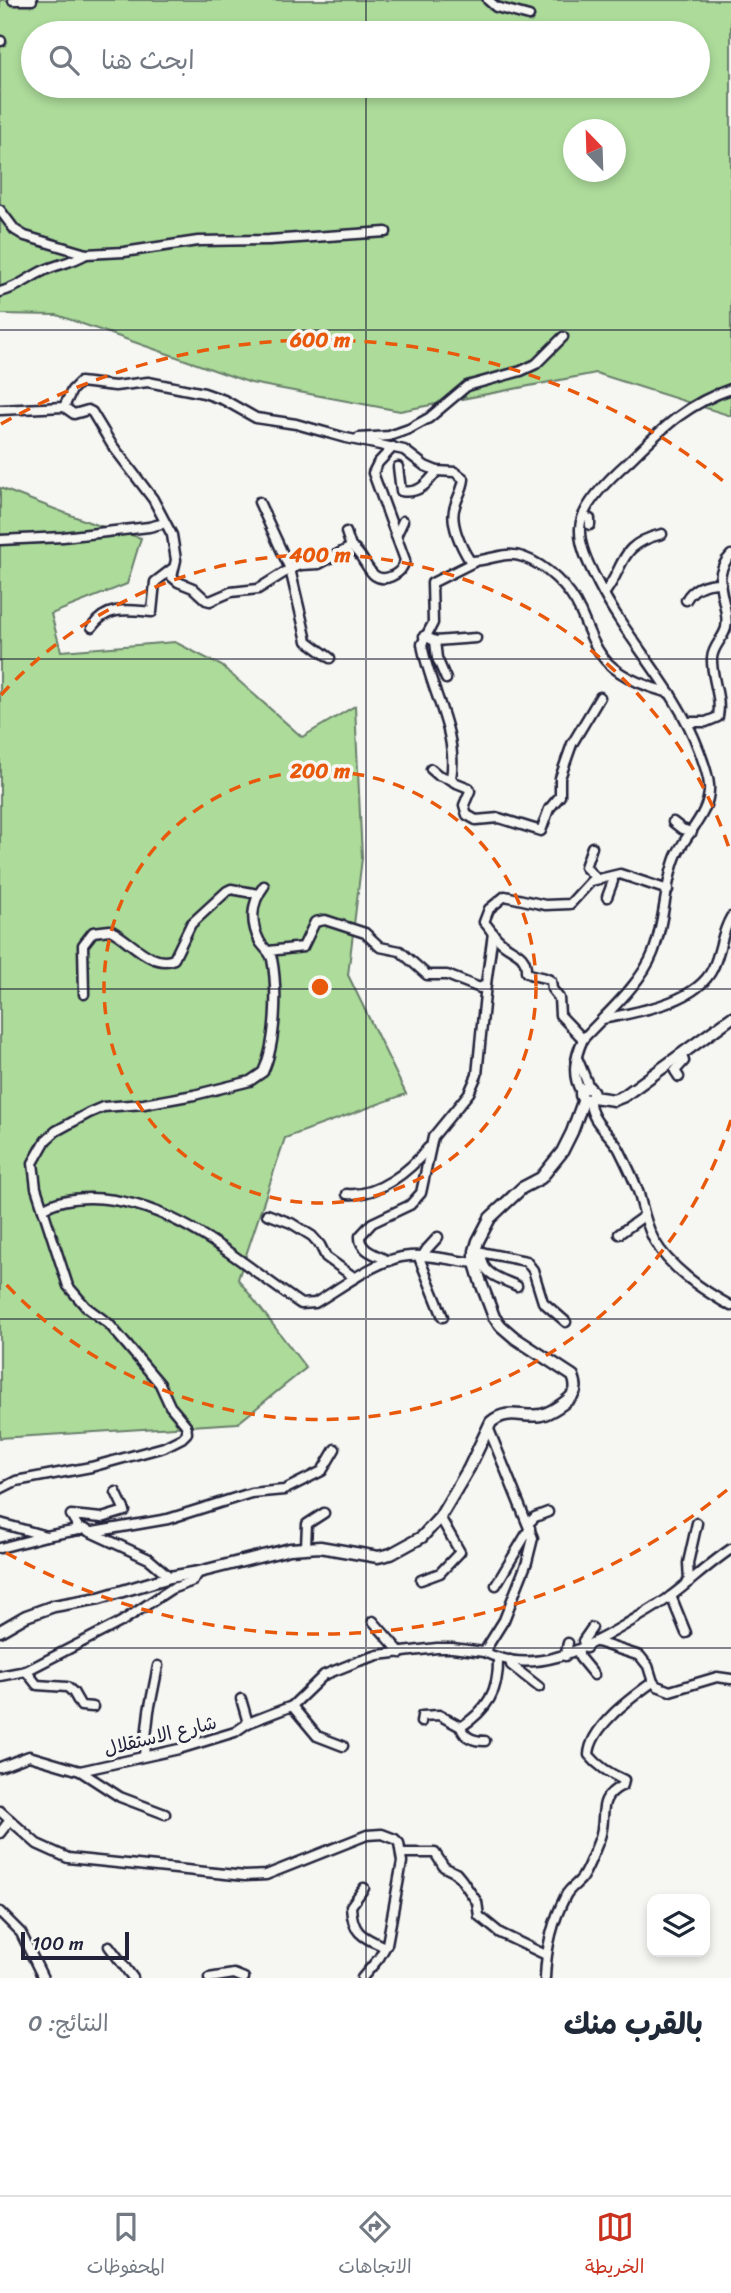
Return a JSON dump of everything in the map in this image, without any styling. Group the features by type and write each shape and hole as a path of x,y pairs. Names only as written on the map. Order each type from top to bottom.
{"main road":[{"path":"0,1631 38,1611 306,1546 378,1558 413,1543 440,1517 469,1468 491,1422 513,1412 541,1415 552,1410 574,1392 576,1384 573,1376 566,1370 514,1338 494,1317 475,1263 479,1251 478,1241 491,1218 522,1188 541,1178 562,1152 588,1094 614,1100 624,1096 731,1018"}],"street":[{"path":"13,0 32,0"},
{"path":"488,0 496,7 530,16"},
{"path":"0,210 15,230 25,236 86,254 124,252 198,241 269,240 386,232"},
{"path":"0,292 15,288 41,272 86,254"},
{"path":"346,438 388,436 410,429 429,418 467,386 504,377 536,364 563,337"},
{"path":"64,407 80,382 115,386 148,382 213,395 256,418 296,424 409,452 425,466 437,471 455,472 464,478 455,506 454,520 468,558 474,562"},
{"path":"731,389 703,399 682,413 625,465 593,500 583,516 580,529 584,550 604,594 689,722 707,774 708,797 705,808 675,858 661,927 651,957 635,981 583,1039 577,1057 588,1094 589,1108 617,1147 629,1170 653,1239 676,1265 715,1297 731,1306"},
{"path":"0,410 64,407 74,414 88,410 92,412 112,445 153,499 172,535 175,548 172,577 193,588 206,600 210,601 230,592 258,589 290,569 319,564 351,547"},
{"path":"346,532 351,547 358,551 378,578 384,579 399,572 404,566 405,560 373,473 378,463 393,447"},
{"path":"398,467 399,488 406,492 424,487 437,471"},
{"path":"259,502 290,569 307,641 330,658"},
{"path":"583,516 590,519 590,525"},
{"path":"396,536 403,521"},
{"path":"0,540 63,537 164,523"},
{"path":"604,594 629,550 642,541 662,534"},
{"path":"452,780 450,738 422,645 424,636 433,623 432,583 474,562 509,554 522,556 536,563 557,579 575,601 587,630 607,663 622,674 670,693"},
{"path":"689,722 720,721 712,656 726,628 728,607 721,583 724,564 731,555"},
{"path":"89,617 120,610 152,612 155,582 174,567"},
{"path":"686,600 687,596 704,583 721,583"},
{"path":"92,627 101,616"},
{"path":"424,636 435,641 476,638"},
{"path":"435,641 437,658 446,679"},
{"path":"431,769 438,775 469,788 464,805 471,818 481,821 499,818 541,831 549,809 561,796 560,778 572,744 600,696"},
{"path":"708,797 712,800 712,807"},
{"path":"673,822 692,832"},
{"path":"592,848 585,867 596,878"},
{"path":"583,1039 560,1016 559,998 552,989 551,981 533,977 526,972 527,964 523,957 511,947 500,943 484,922 489,909 505,896 531,904 569,904 596,878 620,874 668,890"},
{"path":"607,897 612,877"},
{"path":"264,886 258,894 253,911 254,926 261,945 269,951 303,947 314,922 325,920 365,933 380,947 400,951 426,975 447,975 480,988 485,984"},
{"path":"83,994 83,945 93,932 110,930 155,960 170,961 174,959 191,924 227,891 231,889 258,894"},
{"path":"603,1019 656,1007 704,982 716,961 721,939 731,917"},
{"path":"389,1261 363,1248 360,1236 363,1230 380,1218 410,1205 418,1198 425,1183 433,1137 469,1093 477,1075 485,984 493,933"},
{"path":"0,1489 29,1478 91,1467 164,1447 182,1438 188,1430 170,1406 160,1384 109,1324 86,1307 68,1286 36,1188 33,1163 46,1140 69,1122 103,1107 166,1101 250,1081 263,1072 273,1028 269,951"},
{"path":"679,1077 675,1071 684,1061 681,1054"},
{"path":"347,1194 361,1196 383,1185 417,1162 430,1146"},
{"path":"43,1209 76,1198 142,1205 223,1247 301,1304 315,1303 355,1278 404,1256 475,1263"},
{"path":"267,1214 291,1223 313,1236 326,1257 355,1278"},
{"path":"619,1234 644,1216"},
{"path":"438,1237 420,1260 443,1317"},
{"path":"517,1286 506,1283 487,1271 479,1251 526,1261 533,1270 543,1302 566,1322"},
{"path":"488,1427 533,1538 527,1562 504,1620 484,1652 498,1659 545,1660 582,1649 671,1596 731,1549"},
{"path":"93,1532 168,1519 250,1493 284,1490 323,1471 335,1449"},
{"path":"80,1530 71,1514 102,1518 125,1511 116,1492"},
{"path":"496,1585 535,1517 548,1512"},
{"path":"306,1546 307,1524 324,1513"},
{"path":"421,1580 440,1573 460,1552 440,1517"},
{"path":"0,1523 46,1535"},
{"path":"689,1581 688,1563 697,1523"},
{"path":"0,1548 46,1535 80,1530 93,1532 149,1559 170,1577"},
{"path":"0,1676 26,1671 121,1622 171,1589 193,1581 199,1572"},
{"path":"671,1596 686,1633"},
{"path":"373,1621 401,1653"},
{"path":"592,1628 583,1641 580,1658 594,1675"},
{"path":"597,1642 640,1656 648,1666 653,1682 670,1691 718,1677 731,1679"},
{"path":"565,1656 568,1643"},
{"name":"شارع الاستقلال","path":"80,1771 210,1741 235,1732 248,1723 292,1706 324,1675 368,1658 452,1648 484,1652"},
{"path":"461,1727 477,1717 493,1696 498,1659"},
{"path":"510,1660 511,1665 539,1687"},
{"path":"144,1755 158,1666"},
{"path":"26,1671 37,1685 67,1687 81,1706 93,1707"},
{"path":"545,1978 546,1955 554,1924 567,1892 584,1875 599,1840 606,1798 624,1784 624,1780 612,1775 592,1759 589,1755 591,1744 614,1713 653,1682"},
{"path":"242,1699 248,1723"},
{"path":"292,1706 317,1737 343,1746"},
{"path":"421,1721 422,1716 439,1715 461,1727 467,1737 485,1741"},
{"path":"0,1767 29,1756 80,1771 120,1797 164,1814"},
{"path":"0,1811 37,1844 68,1858 235,1875 266,1875 374,1834 395,1839 402,1853 401,1874 385,1947 362,1978"},
{"path":"0,1833 10,1820"},
{"path":"402,1853 435,1853 444,1867 461,1879 477,1902 477,1912 484,1921 500,1933 546,1955"},
{"path":"364,1888 351,1906 355,1925 361,1936 385,1947"},
{"path":"0,1912 21,1933 43,1978"},
{"path":"109,1946 133,1978"},
{"path":"209,1978 234,1974 244,1978"}],"green space":[{"path":"0,0 731,0 731,416 596,373 400,411 251,383 57,315 0,314"},
{"path":"0,488 94,524 141,538 127,584 51,614 61,651 175,642 222,666 302,737 355,706 362,858 348,975 406,1094 285,1138 238,1279 306,1368 238,1423 0,1438"}]}
